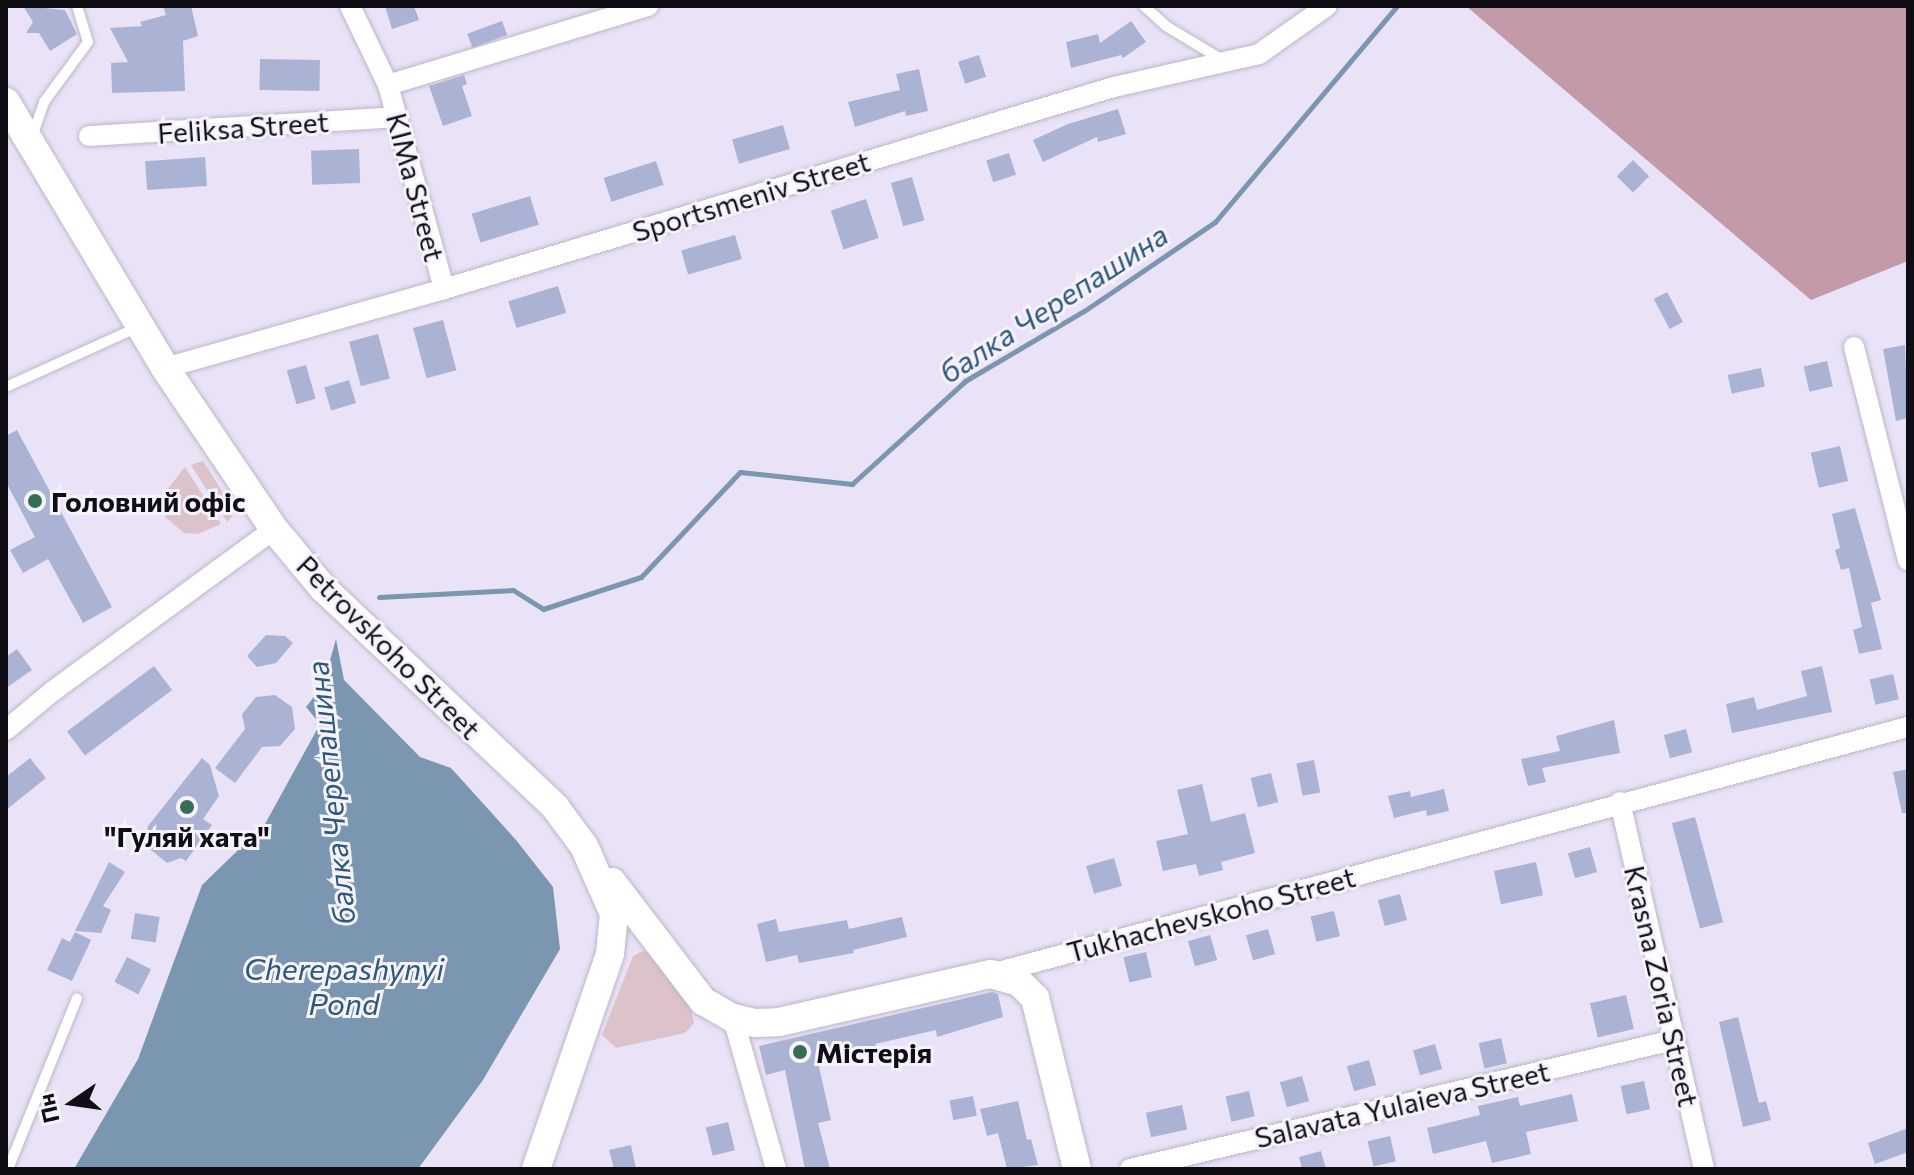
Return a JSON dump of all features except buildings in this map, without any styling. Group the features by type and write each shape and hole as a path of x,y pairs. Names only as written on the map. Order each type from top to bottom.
{"main road":[{"name":"Petrovskoho Street","path":"6,102 165,368 274,529 323,588 382,647 555,807 584,846 614,914 610,954 536,1169"},
{"name":"Tukhachevskoho Street","path":"584,846 703,1001 733,1018 755,1023 779,1022 991,974"},
{"path":"991,974 1019,982 1035,998 1077,1169"}],"street":[{"name":"KIMa Street","path":"350,6 388,85 444,289"},
{"name":"KIMa Street","path":"388,85 648,6"},
{"name":"Sportsmeniv Street","path":"165,368 444,289 1114,87 1259,54 1327,6"},
{"name":"Feliksa Street","path":"89,136 397,117"},
{"path":"1854,347 1908,560"},
{"path":"6,730 53,691 274,529"},
{"name":"Tukhachevskoho Street","path":"991,974 1620,802 1908,727"},
{"name":"Krasna Zoria Street","path":"1620,802 1704,1169"},
{"path":"733,1018 776,1169"},
{"name":"Salavata Yulaieva Street","path":"1130,1169 1673,1040"}],"lane":[{"path":"30,142 44,102 88,42 77,6"},
{"path":"1144,6 1166,26 1225,62"},
{"path":"6,387 140,327"},
{"path":"8,1169 77,998"}],"shaded area":[{"path":"1466,6 1908,6 1908,261 1811,300"},
{"path":"203,461 233,508 234,514 227,522 191,465"},
{"path":"185,467 221,524 198,534 184,533 165,517 166,491"},
{"path":"642,951 651,953 691,1008 694,1023 685,1033 616,1048 602,1035 633,956"}],"water":[{"name":"Cherepashynyi Pond","path":"336,639 344,680 420,757 451,768 516,840 553,887 560,949 483,1080 418,1169 74,1169 138,1059 202,885 265,824 320,724 306,707 323,685"}],"waterway":[{"name":"балка Черепашина","path":"379,597 513,590 543,609 641,577 740,472 852,484 965,381 1084,311 1215,222 1397,6"}],"place":[{"name":"Головний офіс","path":"35,501"},
{"name":"\"Гуляй хата\"","path":"187,807"},
{"name":"Містерія","path":"800,1052"}]}
